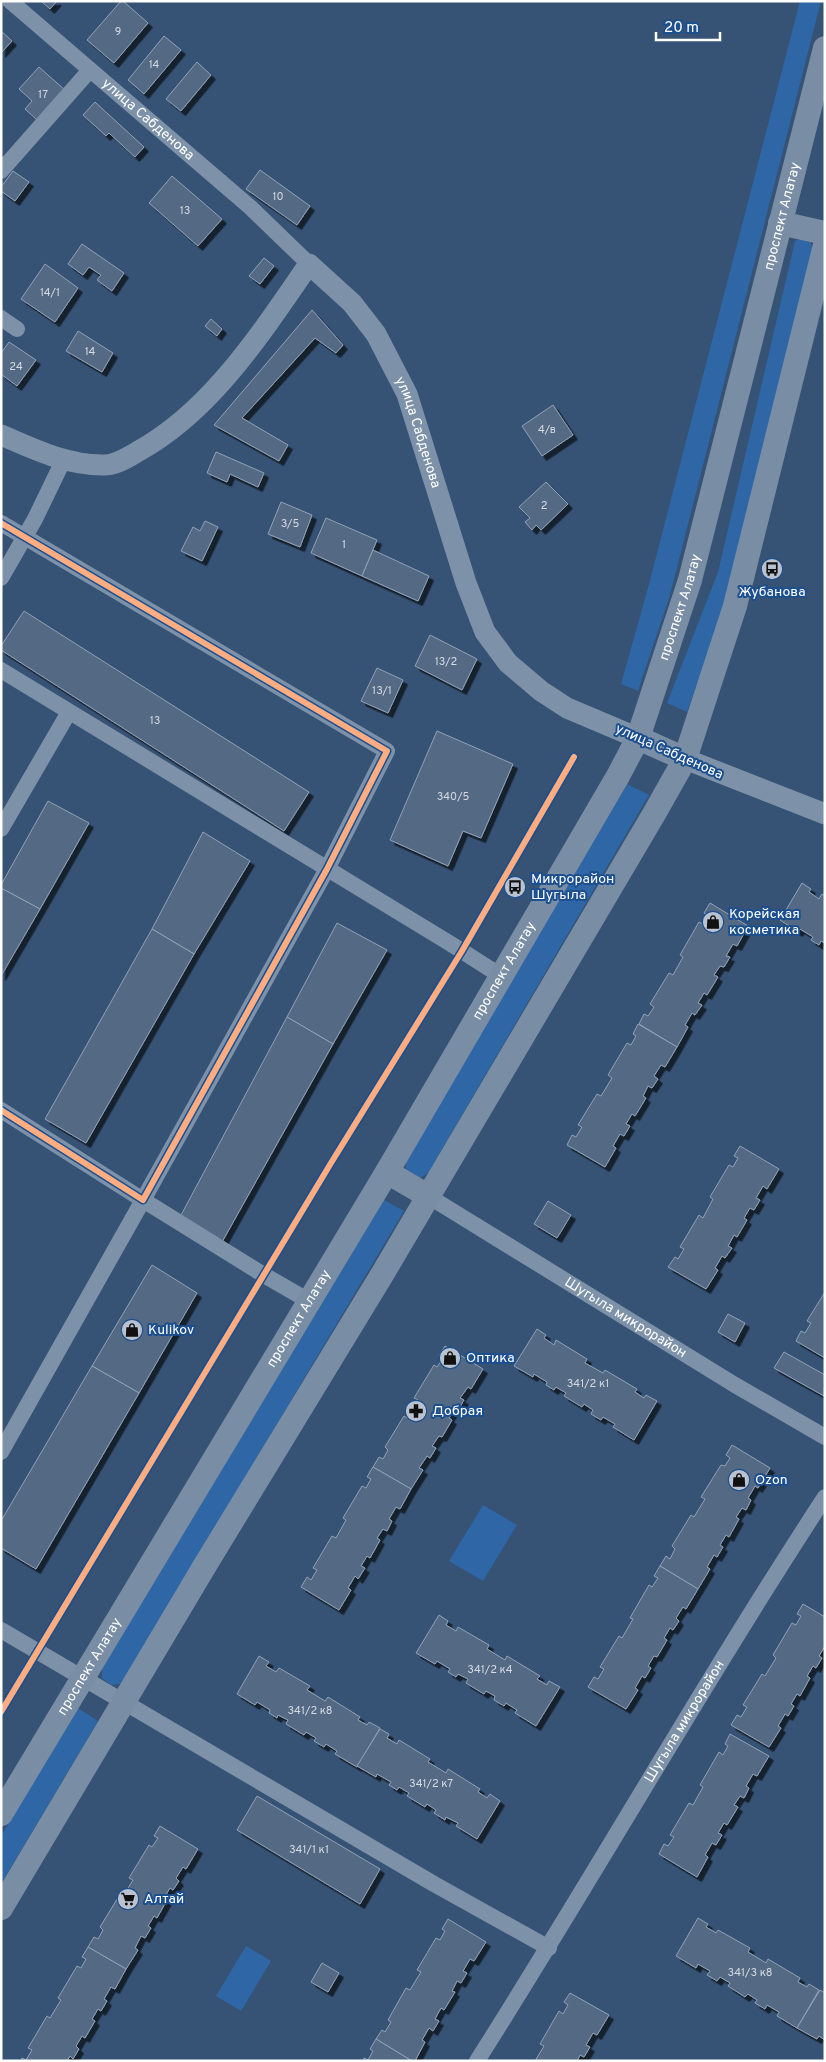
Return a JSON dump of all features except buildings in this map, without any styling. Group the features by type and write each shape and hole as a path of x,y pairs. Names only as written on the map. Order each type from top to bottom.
{"main road":[{"name":"проспект Алатау","path":"1,1814 387,1172 618,776 638,738 690,580 825,48"},
{"path":"780,223 825,233"},
{"path":"1,1908 428,1196 654,814 684,759 736,606 825,245"},
{"name":"улица Сабденова","path":"638,738 684,759"},
{"path":"387,1172 428,1196"}],"street":[{"name":"улица Сабденова","path":"10,1 250,207 352,303 376,334 407,394 460,564 485,632 508,664 541,691 568,708 638,738"},
{"path":"1,171 90,70"},
{"path":"1,435 63,460 104,466 124,459 154,443 184,421 219,384 266,327 309,264"},
{"path":"1,318 17,329"},
{"path":"1,578 25,536 63,460"},
{"path":"1,523 387,752 327,869 1,1452"},
{"path":"1,670 501,976"},
{"path":"1,829 69,712"},
{"name":"улица Сабденова","path":"684,759 825,814"},
{"path":"1,1110 143,1200 309,1301"},
{"name":"Шугыла микрорайон","path":"428,1196 735,1385 825,1437"},
{"name":"Шугыла микрорайон","path":"477,2061 549,1948 623,1822 825,1497"},
{"path":"1,1630 434,1884 549,1948"}],"shaded area":[{"path":"800,1 821,1 670,595 638,691 621,684 649,584"},
{"path":"800,239 810,242 814,250 733,581 687,712 667,703 718,572 795,241"},
{"path":"627,784 649,795 428,1173 418,1179 406,1170 406,1160"},
{"path":"384,1200 404,1211 124,1680 120,1684 111,1685 102,1678 102,1668"},
{"path":"483,1505 517,1525 483,1581 449,1561"},
{"path":"78,1708 98,1721 1,1884 1,1836"},
{"path":"246,1946 271,1961 241,2011 216,1996"}],"cycle path":[{"path":"1,523 387,751 327,869 143,1200 1,1110"},
{"path":"1,1712 331,1163 462,951 574,757"}],"place":[{"name":"Жубанова","path":"772,569"},
{"name":"Микрорайон Шугыла","path":"515,887"},
{"name":"Корейская косметика","path":"713,922"},
{"name":"Kulikov","path":"132,1330"},
{"name":"Оптика","path":"450,1358"},
{"name":"Добрая","path":"416,1411"},
{"name":"Ozon","path":"739,1480"},
{"name":"Алтай","path":"128,1899"}]}
